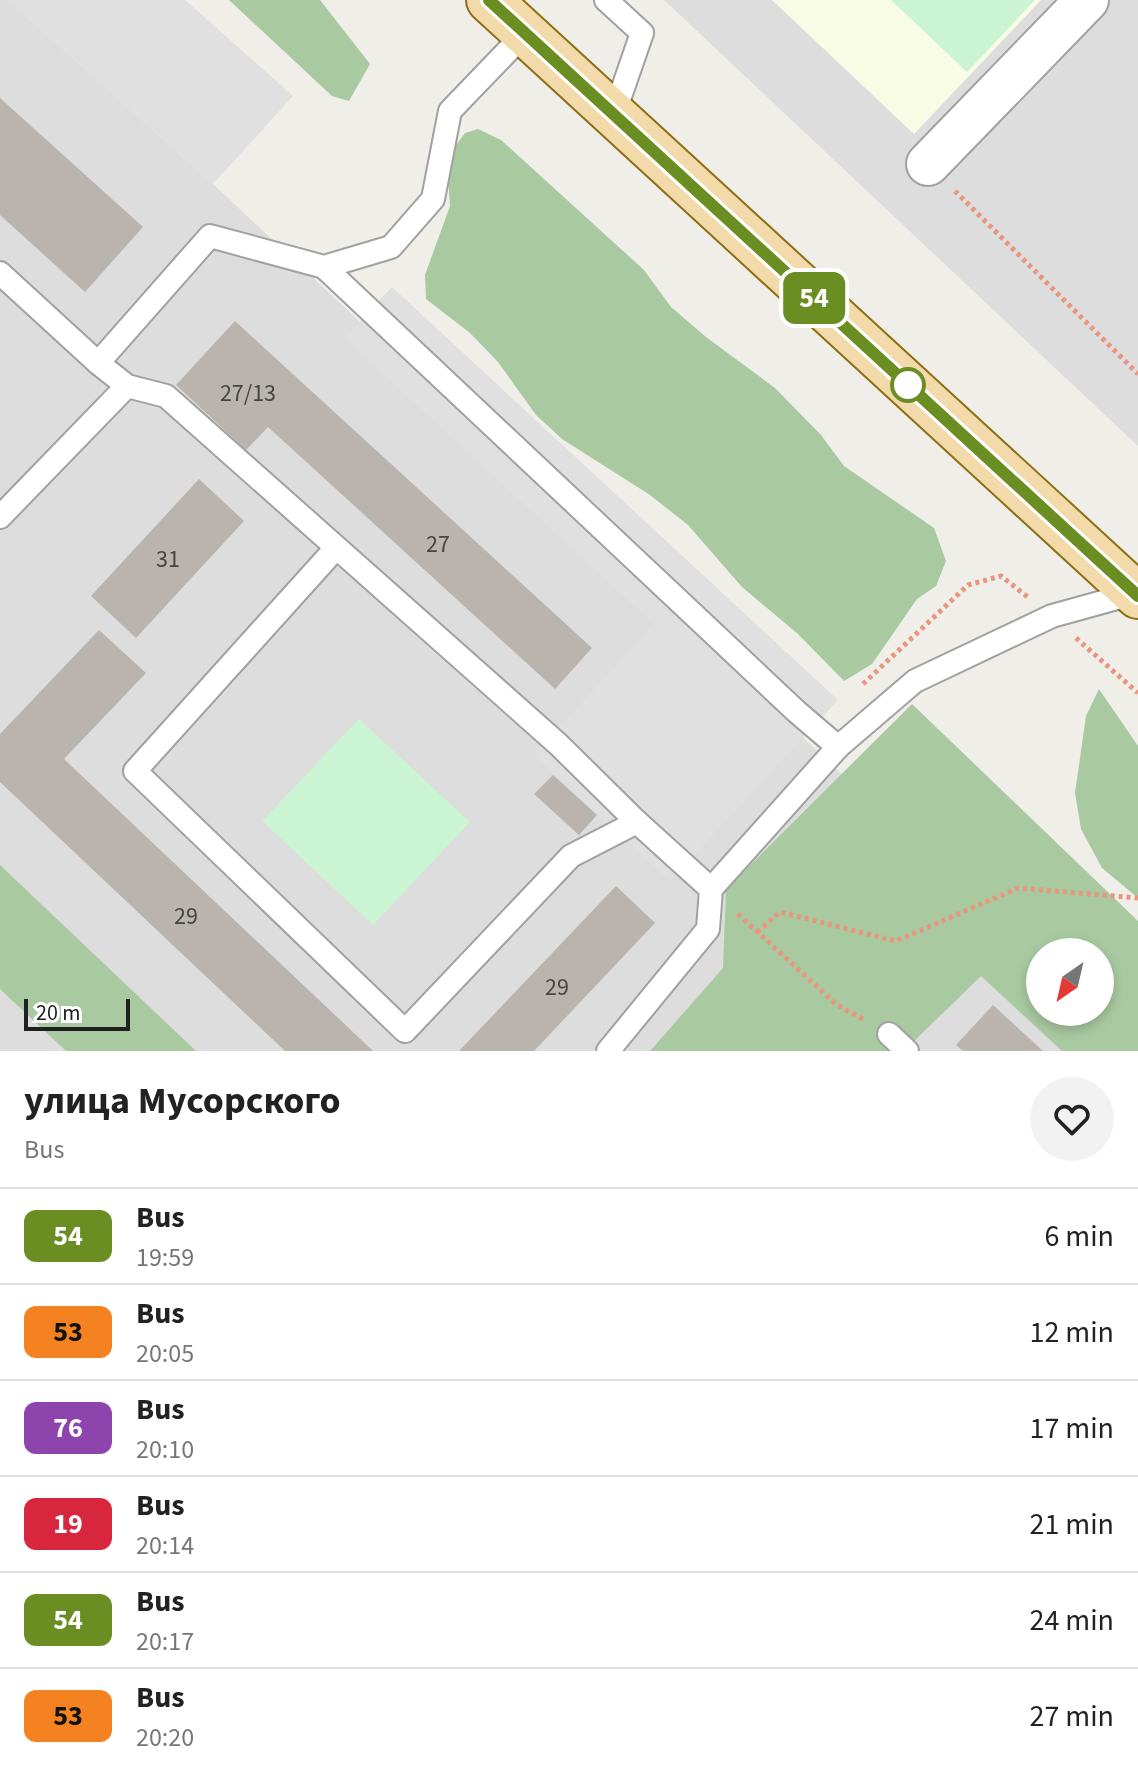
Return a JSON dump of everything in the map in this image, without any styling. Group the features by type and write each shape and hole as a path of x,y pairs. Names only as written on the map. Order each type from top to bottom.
{"main road":[{"path":"489,0 1137,593"}],"street":[{"path":"928,164 1087,0"}],"lane":[{"path":"606,0 642,33 614,114"},
{"path":"324,267 391,247 425,209 433,199 450,111 525,33"},
{"path":"98,363 210,236 324,267 797,712 838,747"},
{"path":"0,273 127,386 166,396 559,745 711,889"},
{"path":"0,517 127,386"},
{"path":"336,548 135,771 405,1031 571,856 637,822"},
{"path":"608,1051 708,929 711,889 838,747 915,681 1052,616 1137,593"},
{"path":"889,1034 907,1051"}],"path":[{"path":"928,164 1138,374"},
{"path":"757,932 780,912 896,941 1018,888 1138,898"},
{"path":"711,889 837,1005 889,1034"}],"shaded area":[{"path":"0,0 8,0 213,184 1026,947 1026,1026 1075,1026 1137,1051 0,1051"},
{"path":"8,0 185,0 293,96 213,184"},
{"path":"664,0 1138,0 1138,446"},
{"path":"772,0 1041,0 914,134"},
{"path":"392,287 838,700 670,881 534,755 654,624 344,338"}],"green space":[{"path":"229,0 320,0 370,64 349,101 332,96"},
{"path":"891,0 1035,0 967,72"},
{"path":"478,129 501,140 644,270 671,307 775,388 821,435 844,466 934,528 946,561 936,586 917,599 872,664 844,681 798,634 742,587 688,525 650,495 562,439 536,415 498,362 470,333 426,299 425,275 450,206 448,177 454,148 465,133"},
{"path":"1099,689 1138,746 1138,898 1102,868 1081,829 1075,793 1086,716"},
{"path":"912,704 1138,921 1138,1051 1062,1051 1035,1026 1114,1026 1114,938 1026,938 1026,1018 981,976 904,1051 650,1051 723,968 726,889"},
{"path":"359,719 470,822 373,925 262,821"},
{"path":"0,865 196,1051 66,1051 0,989"}],"building":[{"path":"0,98 143,227 85,292 0,215"},
{"path":"235,321 592,648 555,689 268,427 246,450 176,385"},
{"path":"199,479 244,521 136,638 91,596"},
{"path":"99,630 146,673 64,759 373,1051 285,1051 0,782 0,734"},
{"path":"553,775 597,815 579,835 534,794"},
{"path":"616,886 655,923 534,1051 459,1051"},
{"path":"993,1005 1043,1051 963,1051 956,1045"}],"bus line":[{"name":"54","path":"489,0 1138,596"}]}
